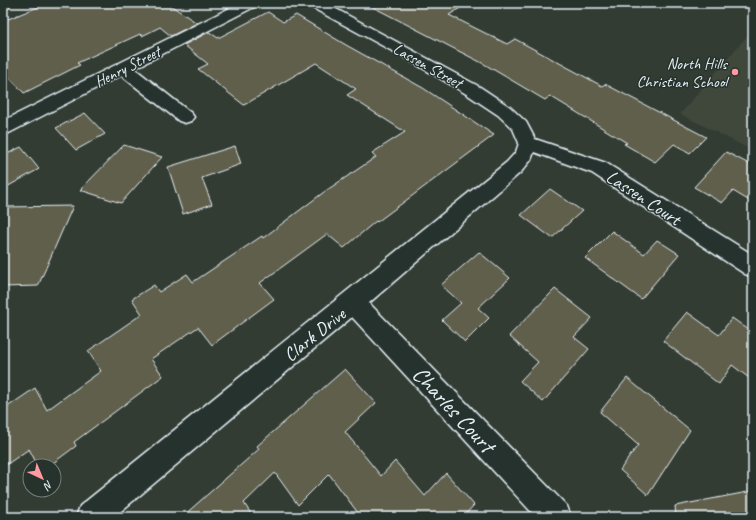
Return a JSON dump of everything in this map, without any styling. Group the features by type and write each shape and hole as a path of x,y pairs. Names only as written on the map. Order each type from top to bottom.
{"street":[{"name":"Henry Street","path":"3,129 251,3"},
{"name":"Lassen Street","path":"314,3 413,56 474,91 504,111 515,121 520,126 528,143"},
{"path":"123,68 185,117"},
{"name":"Lassen Court","path":"528,143 599,168 753,267"},
{"name":"Clark Drive","path":"91,517 353,302 514,167 524,155 528,143"},
{"name":"Charles Court","path":"353,302 556,517"}],"shaded area":[{"name":"North Hills Christian School","path":"753,29 753,151 680,114"}],"building":[{"path":"48,3 167,3 197,23 171,36 160,27 142,36 140,34 77,63 80,65 24,93 3,71 3,21"},
{"path":"365,3 468,3 449,15 507,44 515,39 602,86 605,84 706,137 690,153 674,144 655,162 624,144 627,143 550,96 545,100 484,64"},
{"path":"268,12 283,22 296,15 423,88 494,135 377,222 376,221 344,248 327,234 260,283 274,299 212,345 198,327 151,359 163,376 74,442 76,446 60,458 34,458 29,449 3,467 3,410 35,388 47,410 101,371 88,351 142,314 132,299 154,285 159,292 187,274 193,282 262,236 263,238 324,192 376,157 372,153 405,132 347,95 356,89 316,63 244,105 198,69 208,64 184,45 209,32 218,38"},
{"path":"85,113 105,134 76,150 56,128"},
{"path":"124,145 162,157 121,203 80,190"},
{"path":"235,146 241,164 202,178 212,204 183,214 168,167"},
{"path":"21,147 39,169 3,189 3,156"},
{"path":"726,152 753,166 753,203 733,191 722,203 694,187"},
{"path":"550,189 582,211 552,238 521,215"},
{"path":"73,206 38,286 3,287 3,207"},
{"path":"612,231 644,254 657,240 679,254 641,299 585,258"},
{"path":"479,252 510,278 478,308 489,318 465,342 442,320 461,303 441,285"},
{"path":"555,289 592,318 574,337 589,349 543,402 520,381 538,362 509,336"},
{"path":"687,312 719,335 732,318 753,333 753,381 732,365 719,384 663,341"},
{"path":"345,369 376,403 345,432 381,476 395,461 425,496 446,473 474,505 463,517 361,517 329,474 298,505 275,473 244,503 253,517 182,517 259,449 257,446"},
{"path":"627,378 690,430 648,495 620,470 638,445 600,412"},
{"path":"753,491 753,517 676,517 675,506"}],"place":[{"name":"North Hills Christian School","path":"735,72"}]}
